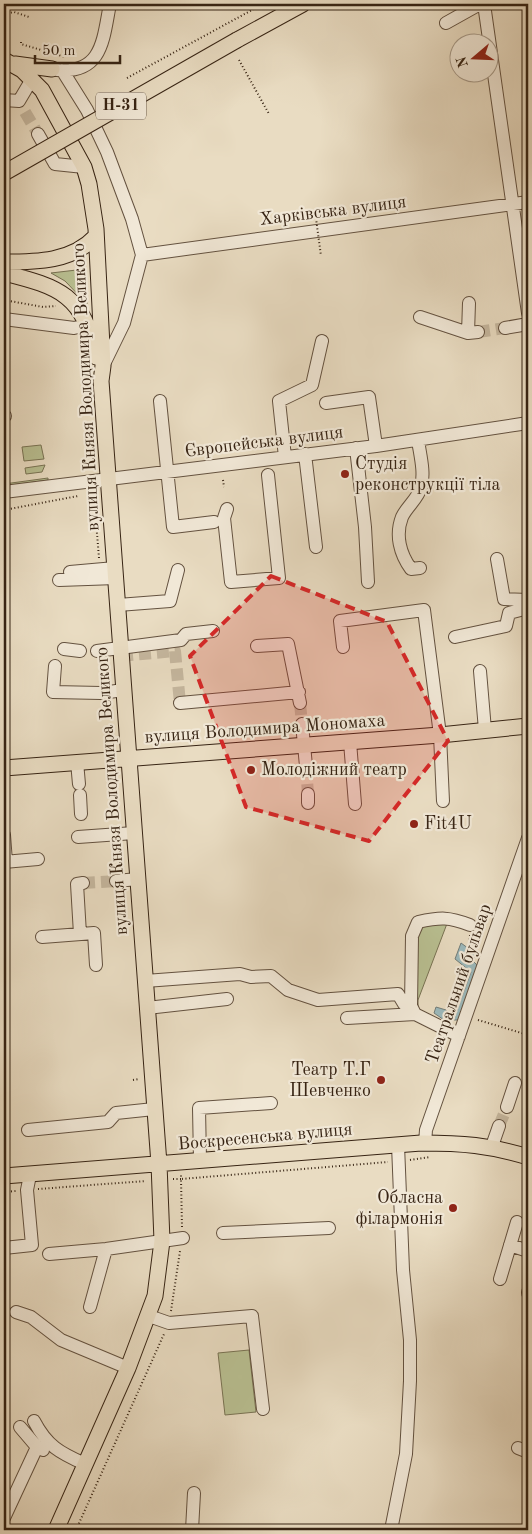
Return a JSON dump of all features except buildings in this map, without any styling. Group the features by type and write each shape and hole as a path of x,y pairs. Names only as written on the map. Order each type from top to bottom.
{"main road":[{"name":"Н-31","path":"4,173 303,4"},
{"path":"5,62 57,70"},
{"name":"вулиця Князя Володимира Великого","path":"5,62 22,70 37,84 84,167 89,184 96,236 108,479 110,572 118,605 159,1164 162,1241 157,1281 148,1316 128,1368 56,1530"},
{"path":"37,84 44,72 57,70"},
{"path":"4,262 42,262 58,259 88,244 96,236"},
{"path":"4,273 56,289 67,296 80,310 87,325 102,373"},
{"name":"вулиця Володимира Мономаха","path":"4,768 440,735 528,726"},
{"name":"Воскресенська вулиця","path":"4,1176 425,1143 459,1142 492,1146 528,1157"}],"street":[{"path":"102,373 124,323 142,255 125,198 108,152 87,110 57,70 88,65 96,58 101,48 110,4"},
{"path":"446,24 480,4"},
{"path":"484,4 528,313"},
{"path":"4,100 22,107 37,84"},
{"path":"38,134 55,164 84,167"},
{"name":"Харківська вулиця","path":"142,255 528,202"},
{"path":"420,317 473,332 469,303"},
{"path":"4,319 74,328 87,325"},
{"path":"505,328 528,324"},
{"path":"285,457 278,400 312,385 322,341"},
{"path":"326,403 369,397 376,446"},
{"path":"160,401 173,527 214,522"},
{"name":"Європейська вулиця","path":"4,492 376,446 528,423"},
{"path":"418,440 422,485 419,495 402,516 399,538 403,558 410,569 420,568"},
{"path":"356,448 365,527 368,582"},
{"path":"305,454 316,546"},
{"path":"227,509 224,518 231,582 278,578 268,475"},
{"path":"497,559 504,599 528,600"},
{"path":"118,605 170,601 178,570"},
{"path":"70,572 110,572"},
{"path":"59,580 110,572"},
{"path":"454,637 506,626 509,613 528,608"},
{"path":"343,647 340,621 424,610 440,735 443,801"},
{"path":"97,652 121,647 181,640 186,634 213,631"},
{"path":"180,703 300,698 288,644 257,646"},
{"path":"64,649 80,651"},
{"path":"55,666 54,692 101,693 124,690"},
{"path":"480,670 490,730"},
{"path":"490,691 490,730"},
{"path":"302,724 306,766"},
{"path":"350,742 355,804"},
{"path":"77,762 81,814"},
{"path":"78,837 134,833"},
{"path":"4,835 5,862 38,859"},
{"name":"Театральний бульвар","path":"425,1143 426,1130 528,838"},
{"path":"116,881 138,879"},
{"path":"80,934 77,884 83,883"},
{"path":"413,1010 412,936 418,922 449,917 470,925"},
{"path":"42,937 94,933 96,965"},
{"path":"145,981 240,974 251,977 271,976 288,990 318,1000 398,994 404,1004 459,1036"},
{"path":"147,1008 227,999"},
{"path":"347,1018 413,1010"},
{"path":"506,1107 515,1083"},
{"path":"200,1160 199,1108 271,1103"},
{"path":"28,1130 108,1122 116,1113 154,1109"},
{"path":"492,1146 499,1126"},
{"path":"391,1530 406,1454 410,1381 410,1340 403,1270 398,1145"},
{"path":"4,1248 32,1245 27,1190 30,1174"},
{"path":"500,1280 516,1222"},
{"path":"223,1233 329,1228"},
{"path":"49,1254 106,1249 182,1238"},
{"path":"510,1245 528,1251"},
{"path":"90,1306 106,1249"},
{"path":"16,1312 31,1317 61,1340 128,1368"},
{"path":"148,1316 169,1323 252,1316 263,1409"},
{"path":"34,1421 45,1441 67,1457"},
{"path":"20,1427 37,1446 48,1453 67,1457 85,1464"},
{"path":"4,1518 37,1446"},
{"path":"192,1530 194,1493"}],"path":[{"path":"127,78 263,4"},
{"path":"4,14 14,12 29,17"},
{"path":"21,42 21,44 70,58"},
{"path":"239,60 269,114"},
{"path":"315,211 321,256"},
{"path":"4,300 43,307 61,306"},
{"path":"223,480 224,487"},
{"path":"4,510 87,494 94,496 110,572"},
{"path":"523,686 528,726"},
{"path":"470,925 469,946 487,958"},
{"path":"466,1016 528,1034"},
{"path":"133,1080 139,1080"},
{"path":"4,1192 399,1161 437,1156"},
{"path":"76,1530 169,1323 182,1238 181,1179"}],"highlighted area":[{"path":"271,576 387,622 448,741 369,841 246,807 190,656"}],"green space":[{"path":"85,269 87,304 65,281 51,273"},
{"path":"41,445 44,459 24,461 22,447"},
{"path":"45,465 42,472 26,474 25,468"},
{"path":"48,478 48,480 4,486 4,484"},
{"path":"448,921 418,1000 418,1007 415,1001 416,940 423,925"},
{"path":"249,1350 256,1412 225,1415 218,1353"}],"water":[{"path":"461,943 476,954 473,961 479,967 459,1020 444,1020 434,1013 436,1007 446,1010 448,1013 456,1012 471,972 455,959"}],"tunnel":[{"path":"25,112 38,134"},
{"path":"478,332 505,328"},
{"path":"121,656 175,651 180,703"},
{"path":"300,703 302,724"},
{"path":"306,766 308,794"},
{"path":"83,883 116,881"},
{"path":"499,1126 507,1107"}],"place":[{"name":"Студія реконструкції тіла","path":"345,474"},
{"name":"Молодіжний театр","path":"251,770"},
{"name":"Fit4U","path":"414,824"},
{"name":"Театр Т.Г Шевченко","path":"381,1080"},
{"name":"Обласна філармонія","path":"453,1208"}]}
